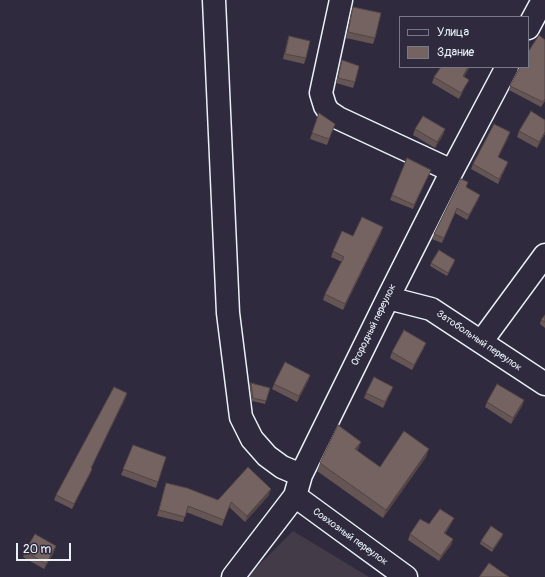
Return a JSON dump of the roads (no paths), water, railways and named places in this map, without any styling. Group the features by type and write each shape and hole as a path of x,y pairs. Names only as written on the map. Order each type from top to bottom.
{"street":[{"path":"214,0 228,314 242,417 252,439 267,456 282,467 301,475"},
{"path":"342,0 321,93 325,106 329,112 338,118 452,171"},
{"path":"529,26 543,0"},
{"name":"Огородный переулок","path":"233,577 295,496 301,475 388,298 452,171 506,68"},
{"path":"481,342 545,255"},
{"name":"Затобольный переулок","path":"388,298 431,309 545,384"},
{"name":"Совхозный переулок","path":"295,496 406,577"}]}
